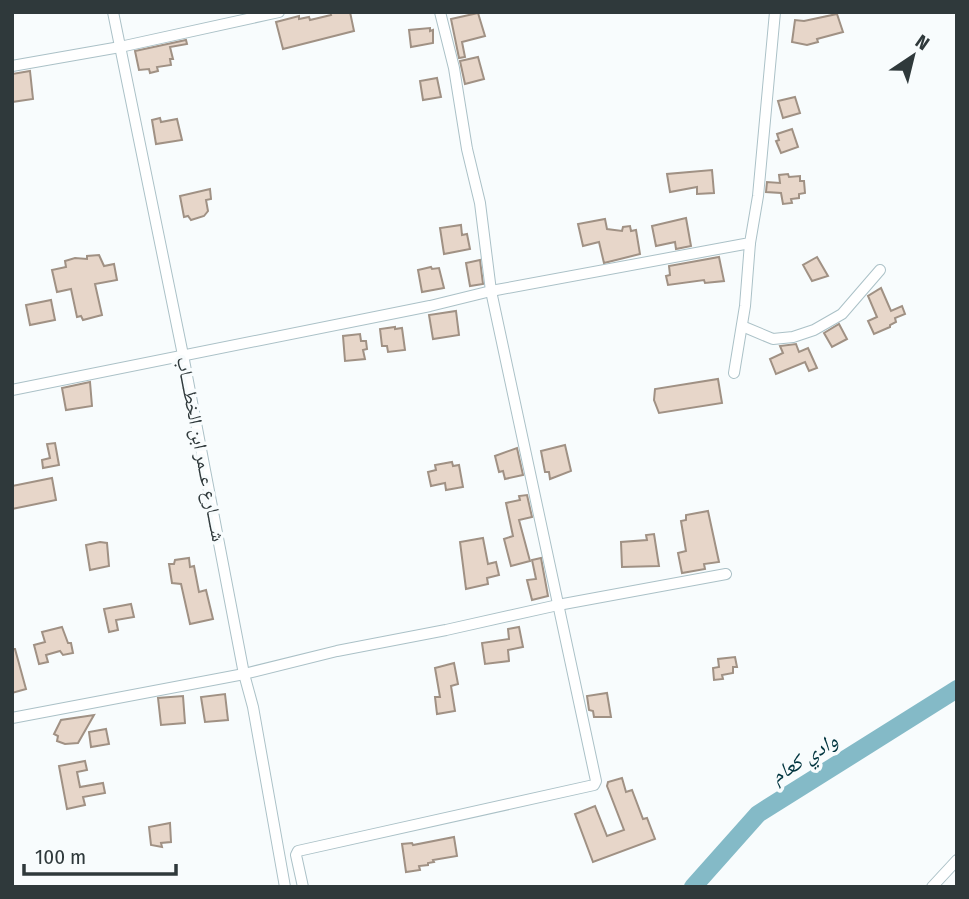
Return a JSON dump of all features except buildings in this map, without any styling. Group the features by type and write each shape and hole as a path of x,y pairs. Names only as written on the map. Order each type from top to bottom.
{"street":[{"name":"شــــارع عــمر ابن الخطــــاب","path":"113,12 244,674 253,707 285,887"},
{"path":"12,66 120,47 279,12"},
{"path":"303,887 296,855 298,851 596,783 491,291 480,203 467,149 454,68 440,12"},
{"path":"734,373 758,196 775,12"},
{"path":"12,390 430,306 491,291 750,243"},
{"path":"742,326 773,339 793,337 814,330 842,314 880,270"},
{"path":"12,718 244,674 337,651 558,605 726,574"},
{"path":"932,887 957,860"}],"waterway":[{"name":"وادي كعام","path":"693,887 758,814 957,689"}]}
